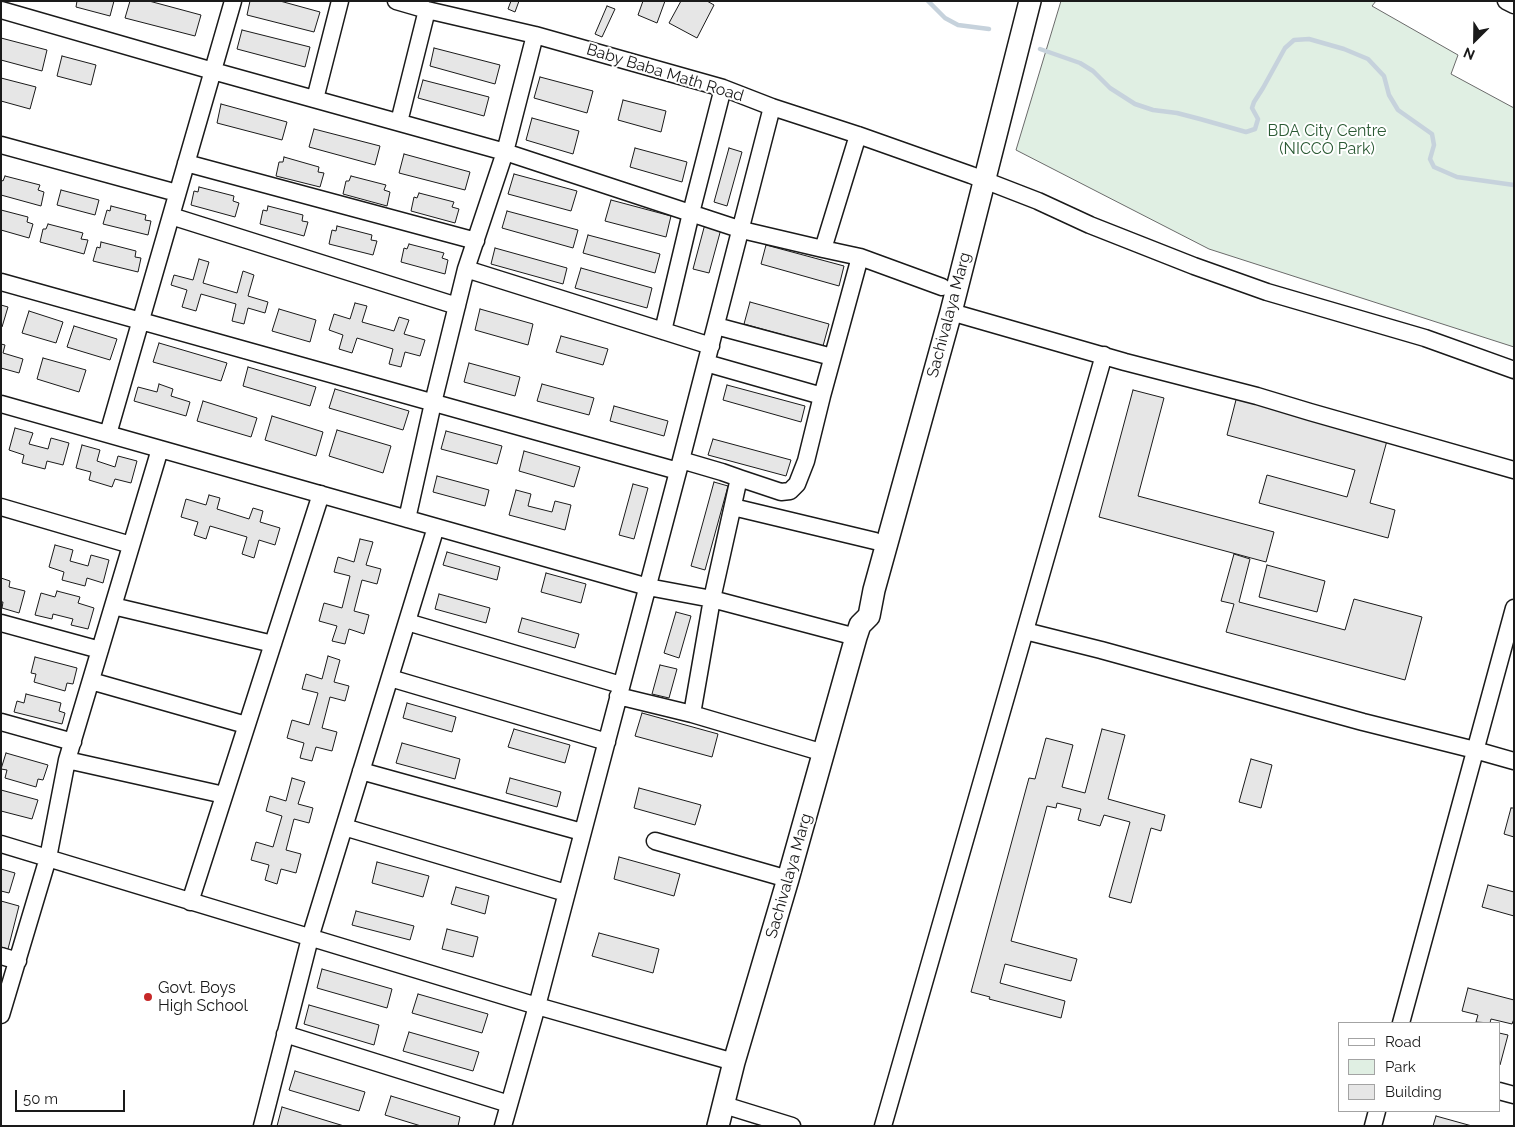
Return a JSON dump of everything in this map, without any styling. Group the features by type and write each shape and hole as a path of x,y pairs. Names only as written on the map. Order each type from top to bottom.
{"main road":[{"name":"Sachivalaya Marg","path":"718,1126 734,1062 858,631 869,616 874,590 951,312 1017,1"},
{"name":"Sachivalaya Marg","path":"858,631 854,612 863,586 942,287 978,178 1030,1"}],"street":[{"path":"108,434 233,1"},
{"path":"315,99 340,1"},
{"name":"Baby Baba Math Road","path":"396,1 535,34 723,88 772,108 858,134 978,178 1194,266 1268,292 1416,335 1514,370"},
{"path":"1506,1 1514,5"},
{"path":"1,10 505,152 742,230 860,257 942,287"},
{"path":"400,122 428,10"},
{"path":"407,519 466,269 505,152 535,34"},
{"path":"663,331 723,88"},
{"path":"503,1126 648,586 742,230 772,108"},
{"path":"822,248 858,134"},
{"path":"1,145 177,193"},
{"path":"186,163 476,241"},
{"path":"171,216 457,306"},
{"path":"1,282 433,403 679,465 722,472 781,492 790,491 797,484 806,461 860,257"},
{"path":"466,269 711,346"},
{"path":"951,312 1104,356 1257,396 1514,470"},
{"path":"716,326 832,357"},
{"path":"883,1126 1104,356"},
{"path":"706,363 822,396"},
{"path":"1,404 648,586 858,631"},
{"path":"1,1015 48,858 67,760 160,449"},
{"path":"692,714 712,599 739,478"},
{"path":"190,902 321,494"},
{"path":"1,507 131,545"},
{"path":"733,507 875,541"},
{"path":"262,1126 310,938 436,527"},
{"path":"113,606 272,644"},
{"path":"1401,1022 1514,608"},
{"path":"407,622 692,714 824,753"},
{"path":"1,623 100,650"},
{"path":"1025,631 1514,761"},
{"path":"390,678 606,742"},
{"path":"91,681 246,725"},
{"path":"1,722 73,742"},
{"path":"67,760 224,795"},
{"path":"361,771 582,832"},
{"path":"344,827 566,893"},
{"path":"655,841 788,879"},
{"path":"1,844 536,1006 734,1062"},
{"path":"1,956 18,961"},
{"path":"286,1034 509,1104"},
{"path":"1500,1091 1514,1095"},
{"path":"724,1105 792,1126"},
{"path":"1373,1126 1377,1112"}],"green space":[{"name":"BDA City Centre (NICCO Park)","path":"1061,1 1376,1 1372,6 1458,55 1451,74 1514,108 1514,347 1209,249 1016,150"}],"building":[{"path":"77,1 114,1 110,16 76,7"},
{"path":"130,1 149,1 201,15 195,36 125,18"},
{"path":"250,1 280,1 320,12 314,32 247,15"},
{"path":"511,1 519,1 515,12 508,9"},
{"path":"643,1 665,1 657,23 638,15"},
{"path":"681,1 707,1 714,5 697,38 669,23"},
{"path":"607,6 615,9 602,37 595,34"},
{"path":"242,30 310,47 305,67 237,49"},
{"path":"1,38 47,50 42,71 1,60"},
{"path":"434,48 500,65 495,84 430,66"},
{"path":"62,56 96,65 91,85 57,76"},
{"path":"540,77 593,91 587,113 534,98"},
{"path":"1,78 36,87 30,109 1,101"},
{"path":"423,80 489,97 484,116 418,98"},
{"path":"623,100 666,111 661,132 618,120"},
{"path":"221,104 287,122 282,140 217,123"},
{"path":"532,118 579,131 573,154 526,140"},
{"path":"314,129 380,146 375,165 309,147"},
{"path":"635,148 687,162 682,182 630,167"},
{"path":"729,148 742,152 727,206 714,202"},
{"path":"404,154 470,172 465,190 399,173"},
{"path":"284,157 319,167 318,172 324,173 320,187 276,176 279,162 283,162"},
{"path":"514,174 577,191 571,211 508,194"},
{"path":"5,176 40,185 38,190 44,192 41,206 1,195 1,180 3,181"},
{"path":"351,176 386,185 384,190 390,192 387,206 343,194 346,181 349,181"},
{"path":"199,187 234,196 233,201 239,203 235,217 191,205 194,191 198,192"},
{"path":"61,190 99,200 95,215 57,205"},
{"path":"419,193 454,202 452,207 459,209 455,223 411,211 414,197 417,198"},
{"path":"611,200 671,216 666,237 605,221"},
{"path":"111,206 146,215 145,220 151,221 148,235 103,224 107,210 110,211"},
{"path":"268,206 303,215 302,221 308,222 304,236 260,224 263,210 267,211"},
{"path":"1,210 28,217 27,222 33,224 29,238 1,230"},
{"path":"507,211 578,230 573,248 502,228"},
{"path":"48,224 83,233 81,239 88,240 84,254 40,242 43,229 46,229"},
{"path":"705,224 721,229 709,273 693,269"},
{"path":"337,226 372,235 371,240 377,241 373,255 329,244 332,230 336,231"},
{"path":"588,235 660,254 655,273 583,253"},
{"path":"101,242 136,251 135,257 141,258 138,272 93,261 97,247 100,248"},
{"path":"409,244 444,253 442,258 448,260 445,274 401,262 404,248 407,249"},
{"path":"766,245 844,266 839,286 761,264"},
{"path":"495,248 567,268 563,284 491,264"},
{"path":"199,259 209,262 203,283 237,293 243,271 254,275 248,296 268,302 265,313 248,308 244,324 232,321 236,304 201,294 196,311 182,307 187,290 171,285 174,275 193,280"},
{"path":"581,268 652,288 647,308 575,288"},
{"path":"750,302 829,324 823,346 744,324"},
{"path":"355,303 367,306 362,322 394,331 399,317 409,320 404,334 425,340 420,356 405,352 401,367 389,364 393,349 357,338 352,353 339,349 343,335 329,330 334,314 350,319"},
{"path":"1,305 8,307 2,327 1,327"},
{"path":"279,309 316,320 310,342 272,331"},
{"path":"480,309 533,324 528,345 475,330"},
{"path":"29,311 63,322 56,343 22,333"},
{"path":"74,326 117,339 110,360 67,347"},
{"path":"561,336 608,349 603,365 556,352"},
{"path":"159,343 227,363 221,381 153,362"},
{"path":"1,344 5,345 3,353 23,359 19,373 1,368"},
{"path":"43,358 86,370 79,392 37,379"},
{"path":"469,363 520,377 515,396 464,382"},
{"path":"248,367 316,387 310,406 243,386"},
{"path":"159,384 173,389 171,396 190,402 186,416 134,401 138,387 157,392"},
{"path":"542,384 594,398 589,415 537,401"},
{"path":"727,385 805,406 801,422 723,400"},
{"path":"335,389 409,411 403,430 329,408"},
{"path":"1133,390 1164,398 1138,496 1274,532 1266,562 1099,517"},
{"path":"1237,396 1388,437 1370,503 1395,510 1388,538 1259,503 1267,475 1347,497 1355,470 1227,435"},
{"path":"203,401 257,418 251,437 197,421"},
{"path":"614,406 668,421 664,436 610,421"},
{"path":"272,416 323,432 316,456 265,440"},
{"path":"15,428 33,433 29,444 48,449 51,438 69,443 63,465 47,461 45,469 22,463 24,455 9,450"},
{"path":"337,430 391,446 383,473 329,456"},
{"path":"446,431 502,446 497,464 441,449"},
{"path":"713,439 791,460 786,476 708,455"},
{"path":"82,445 100,450 97,461 115,467 118,456 137,461 131,483 115,479 112,487 89,480 91,472 76,468"},
{"path":"524,451 580,467 574,487 519,471"},
{"path":"437,476 489,490 485,506 433,492"},
{"path":"714,482 728,486 705,570 691,566"},
{"path":"633,484 648,488 634,539 619,535"},
{"path":"516,490 531,494 528,506 552,512 555,501 571,505 565,530 509,515"},
{"path":"209,495 220,498 217,509 249,519 253,508 263,511 260,522 280,528 275,545 259,540 254,558 242,554 247,537 210,526 206,539 194,535 198,522 181,517 186,499 206,505"},
{"path":"360,539 373,542 366,565 381,569 377,584 362,580 354,611 369,615 364,634 349,629 345,644 332,641 337,626 319,621 324,603 342,608 350,576 334,572 338,557 354,562"},
{"path":"55,545 73,550 70,561 88,566 91,555 109,560 103,583 87,578 85,586 62,580 64,572 49,567"},
{"path":"447,552 500,567 497,580 443,565"},
{"path":"1234,554 1250,559 1239,602 1345,630 1354,599 1422,617 1405,680 1226,632 1234,604 1221,601"},
{"path":"1267,565 1325,581 1317,612 1259,597"},
{"path":"546,573 586,584 581,603 541,592"},
{"path":"1,578 10,581 9,587 25,591 19,613 2,608"},
{"path":"57,591 80,597 78,603 94,608 88,629 71,625 73,619 53,614 52,619 35,615 41,593 55,597"},
{"path":"439,594 490,608 486,623 435,609"},
{"path":"676,612 691,616 679,658 664,653"},
{"path":"522,618 579,634 575,648 518,632"},
{"path":"328,656 340,660 334,682 349,686 345,701 330,697 322,728 337,732 332,751 316,747 312,761 300,758 304,743 287,738 292,720 309,725 318,693 302,689 306,674 322,679"},
{"path":"35,657 77,668 73,684 67,683 65,691 34,682 36,674 31,673"},
{"path":"660,665 677,669 669,698 652,694"},
{"path":"26,694 61,703 59,711 65,713 62,724 14,712 17,701 24,703"},
{"path":"407,703 456,717 452,732 403,718"},
{"path":"642,713 718,734 712,757 635,736"},
{"path":"514,729 570,745 565,763 508,747"},
{"path":"1102,729 1125,735 1108,799 1165,815 1161,831 1151,828 1131,903 1109,897 1130,822 1104,815 1100,826 1078,820 1081,809 1057,803 1056,808 1047,806 1011,941 1077,959 1071,981 1005,964 1000,983 1065,1001 1061,1018 989,999 990,997 971,992 1029,778 1035,779 1046,738 1073,745 1062,787 1085,793"},
{"path":"402,743 460,759 455,779 396,763"},
{"path":"6,753 48,765 43,780 38,779 36,787 5,778 7,770 1,769"},
{"path":"1251,759 1272,765 1261,808 1239,802"},
{"path":"292,778 305,782 298,804 313,808 309,823 294,819 286,850 301,854 296,873 281,869 277,884 265,880 269,865 251,860 256,842 273,847 282,816 266,811 270,796 286,801"},
{"path":"510,778 561,792 557,807 506,793"},
{"path":"639,788 701,805 695,825 634,808"},
{"path":"1,790 38,800 32,819 1,811"},
{"path":"1511,808 1514,808 1514,837 1504,834"},
{"path":"619,857 680,874 674,896 614,879"},
{"path":"377,862 429,876 423,897 372,883"},
{"path":"1,869 15,873 9,893 1,891"},
{"path":"1488,885 1514,892 1514,916 1482,907"},
{"path":"456,887 489,896 485,914 451,904"},
{"path":"1,901 19,906 8,949 1,947"},
{"path":"356,911 414,926 410,940 352,925"},
{"path":"447,929 478,937 473,957 442,949"},
{"path":"599,933 659,949 653,973 592,956"},
{"path":"322,969 392,989 387,1008 317,988"},
{"path":"1468,988 1514,1000 1514,1019 1512,1024 1491,1019 1490,1022 1476,1022 1478,1015 1462,1011"},
{"path":"418,994 488,1014 482,1033 412,1013"},
{"path":"309,1005 379,1025 374,1045 304,1024"},
{"path":"409,1032 479,1052 473,1071 403,1051"},
{"path":"1500,1033 1508,1035 1500,1065"},
{"path":"295,1071 365,1092 359,1111 289,1090"},
{"path":"391,1096 460,1117 458,1126 421,1126 385,1115"},
{"path":"282,1107 344,1126 277,1126"},
{"path":"1436,1116 1472,1126 1433,1126"}],"waterway":[{"path":"928,1 945,18 958,25 989,29"},
{"path":"1040,49 1080,63 1093,71 1110,88 1135,104 1153,110 1177,113 1246,132 1255,129 1258,119 1252,108 1254,102 1285,48 1294,40 1309,39 1344,49 1368,59 1384,76 1389,95 1398,110 1432,134 1434,145 1430,159 1434,167 1457,177 1514,185"}],"place":[{"name":"Govt. Boys High School","path":"148,997"}]}
